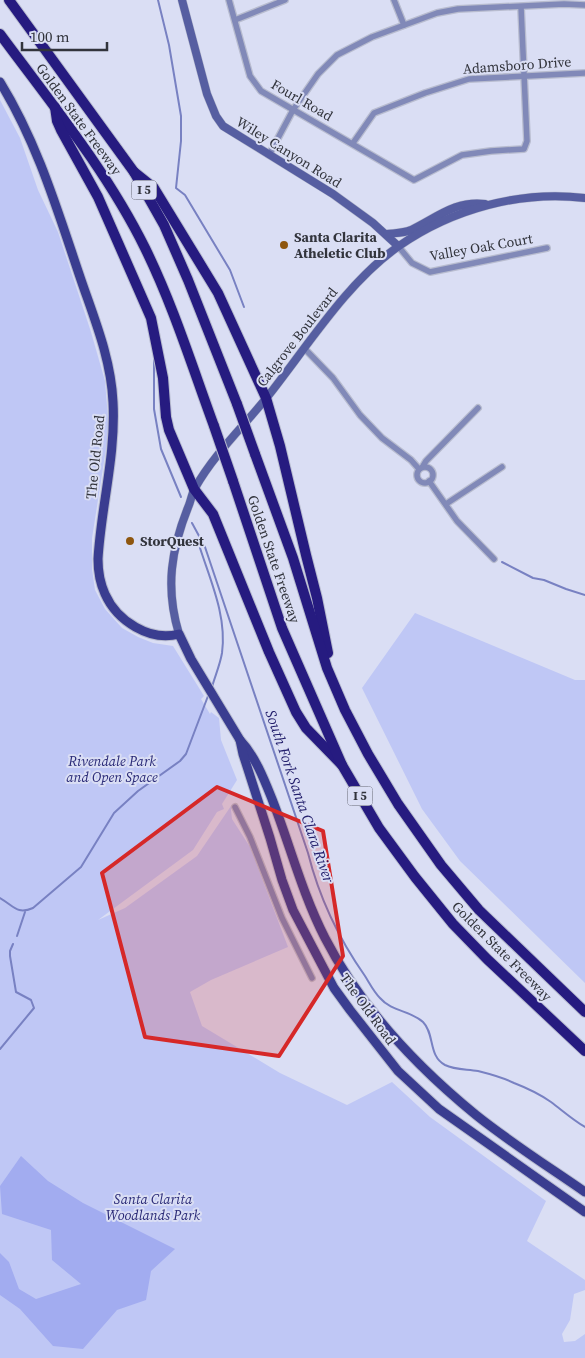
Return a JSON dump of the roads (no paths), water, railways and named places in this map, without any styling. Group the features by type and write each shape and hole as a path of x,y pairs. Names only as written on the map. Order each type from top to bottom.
{"highway":[{"name":"Golden State Freeway","path":"9,0 134,172 167,233 188,280 237,404 292,558 328,668 368,754 398,804 441,865 478,910 585,1012"},
{"name":"Golden State Freeway","path":"0,34 55,107 116,194 145,248 169,301 214,426 282,628 342,765 379,828 453,924 585,1051"},
{"path":"55,107 57,121 98,197 151,318 163,378 169,430 194,489 213,514 269,652 296,712 306,728 342,765"},
{"path":"134,172 154,188 218,293 266,398 280,446 317,598 335,686"}],"main road":[{"name":"The Old Road","path":"0,82 21,120 41,163 100,333 110,370 114,427 98,546 98,572 102,585 112,605 130,624 156,636 168,637 179,634"},
{"path":"179,634 240,740"},
{"name":"The Old Road","path":"240,740 249,749 267,787 310,906 325,938 364,1001 400,1045 432,1078 478,1116 585,1192"},
{"name":"The Old Road","path":"240,740 282,880 293,910 334,988 350,1010 398,1071 439,1109 585,1212"}],"street":[{"name":"Wiley Canyon Road","path":"182,0 207,94 216,116 231,132 325,188 387,234 398,246"},
{"name":"Fourl Road","path":"229,0 250,76 261,91 414,180 462,155 524,149 527,142 523,77"},
{"path":"234,20 285,0"},
{"path":"394,0 404,25"},
{"path":"269,155 293,110 318,74 337,55 372,36 437,13 458,9 564,4 585,6"},
{"path":"521,7 523,77"},
{"name":"Adamsboro Drive","path":"353,143 374,113 425,93 469,79 585,72"},
{"name":"Calgrove Boulevard","path":"179,634 171,595 172,562 179,529 194,489 216,458 351,291 373,267 398,246 441,222 462,213 524,198 553,196 585,198"},
{"path":"387,234 409,231 455,207 472,202 490,205"},
{"name":"Valley Oak Court","path":"398,246 412,263 430,272 547,248"},
{"path":"305,349 333,378 360,415 382,438 421,468"},
{"path":"429,482 423,482 418,479 417,473 426,461 478,408"},
{"path":"421,468 427,466 432,470 433,476 429,482"},
{"path":"446,504 502,467"},
{"path":"429,482 457,521 494,559"},
{"path":"235,807 250,837 282,918 312,978"}],"waterway":[{"path":"158,0 169,45 181,116 181,141 176,188 185,195 230,270 244,307"},
{"name":"South Fork Santa Clara River","path":"154,359 154,409 161,449 181,497"},
{"name":"South Fork Santa Clara River","path":"192,523 205,547 318,886 338,932 372,988 385,1003 423,1022 427,1027 436,1056 445,1065 487,1073 506,1079 547,1099 585,1127"},
{"path":"199,539 200,548 217,600 222,626 222,653 212,687"},
{"path":"502,562 533,578 544,580 585,595"},
{"path":"0,898 12,907 23,911 28,910 33,908 81,867 114,813 138,791 180,761 186,754 208,696"},
{"path":"17,936 25,912"},
{"path":"0,1049 34,1008 31,1000 16,992 10,956 13,944"}],"place":[{"name":"Santa Clarita Atheletic Club","path":"284,245"},
{"name":"StorQuest","path":"130,541"}],"park label":[{"name":"Rivendale Park and Open Space","path":"112,770"},
{"name":"Santa Clarita Woodlands Park","path":"153,1208"}]}
